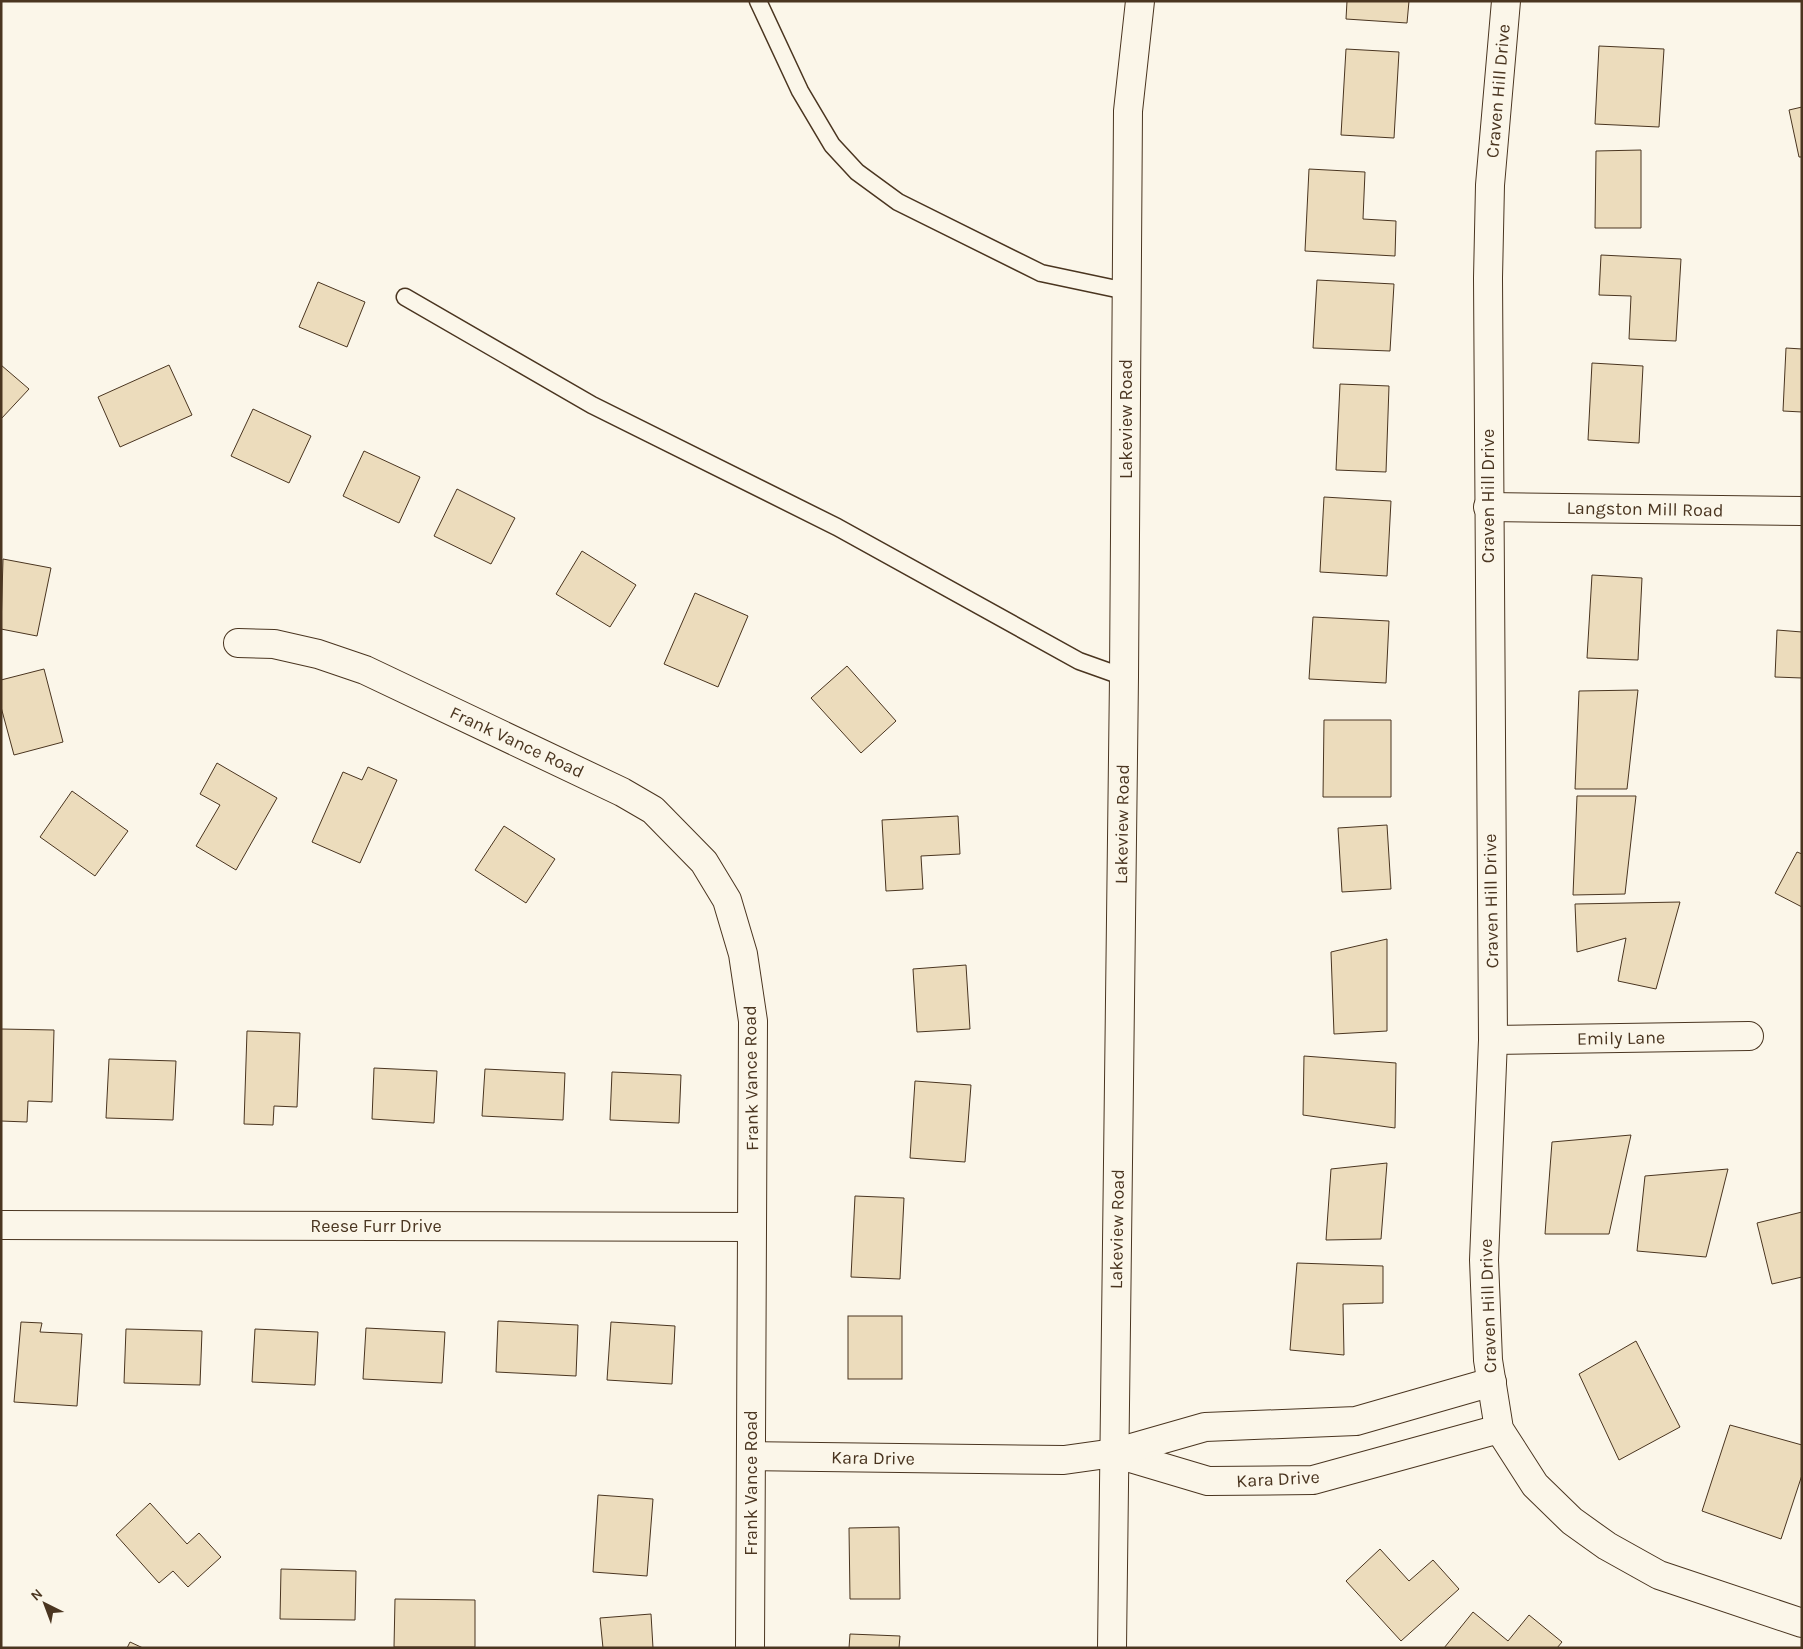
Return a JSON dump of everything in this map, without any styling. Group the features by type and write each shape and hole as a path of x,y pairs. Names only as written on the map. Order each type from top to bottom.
{"street":[{"name":"Lakeview Road","path":"1112,1648 1124,676 1128,111 1140,1"},
{"name":"Craven Hill Drive","path":"1506,1 1490,185 1488,507 1493,1040 1484,1260 1488,1360 1499,1430 1535,1485 1572,1521 1607,1546 1659,1575 1802,1623"},
{"name":"Langston Mill Road","path":"1488,507 1802,511"},
{"name":"Frank Vance Road","path":"238,643 274,644 318,654 374,675 622,792 653,810 704,862 727,900 743,954 753,1021 750,1648"},
{"name":"Emily Lane","path":"1493,1040 1749,1036"},
{"name":"Reese Furr Drive","path":"1,1225 751,1227"},
{"name":"Kara Drive","path":"751,1456 1064,1460 1114,1453 1205,1427 1356,1421 1492,1382"},
{"name":"Kara Drive","path":"1114,1453 1208,1481 1313,1480 1499,1430"}],"lane":[{"path":"758,1 800,91 832,145 857,172 898,202 1041,273 1126,291"},
{"path":"406,297 592,405 837,527 1079,662 1124,676"}],"building":[{"path":"1347,1 1409,1 1407,23 1346,19"},
{"path":"1599,46 1664,49 1659,127 1595,124"},
{"path":"1346,49 1399,52 1394,138 1341,135"},
{"path":"1802,107 1802,157 1799,157 1789,110"},
{"path":"1641,150 1641,228 1595,228 1596,151"},
{"path":"1309,169 1365,172 1363,219 1396,221 1395,256 1305,251"},
{"path":"1601,255 1681,259 1676,341 1629,339 1631,296 1599,295"},
{"path":"1317,280 1394,284 1390,351 1313,348"},
{"path":"318,282 365,302 347,347 299,327"},
{"path":"1786,348 1802,349 1802,412 1783,411"},
{"path":"1592,363 1643,366 1639,443 1588,440"},
{"path":"1,365 29,389 1,419"},
{"path":"169,365 192,415 120,447 98,397"},
{"path":"1340,384 1389,386 1386,472 1336,470"},
{"path":"253,409 311,436 289,483 231,456"},
{"path":"364,451 420,477 399,523 343,496"},
{"path":"457,489 515,518 491,564 434,536"},
{"path":"1324,497 1391,501 1387,576 1320,572"},
{"path":"582,551 636,585 610,627 556,594"},
{"path":"3,559 51,568 37,636 1,629"},
{"path":"1592,575 1642,578 1638,660 1587,658"},
{"path":"695,593 748,616 718,687 664,664"},
{"path":"1313,617 1389,621 1386,683 1309,679"},
{"path":"1777,630 1802,632 1802,678 1775,677"},
{"path":"847,666 896,721 861,753 811,698"},
{"path":"44,669 63,742 14,755 1,707 1,680"},
{"path":"1638,690 1627,789 1575,789 1579,691"},
{"path":"1324,720 1391,720 1391,797 1323,797"},
{"path":"217,763 277,798 236,870 196,846 220,805 200,794"},
{"path":"368,767 397,780 360,863 312,842 343,772 362,780"},
{"path":"72,791 128,831 95,876 40,837"},
{"path":"1577,796 1636,796 1625,894 1573,895"},
{"path":"958,816 960,854 921,856 923,889 886,891 882,820"},
{"path":"1387,825 1391,889 1342,892 1338,828"},
{"path":"504,826 555,859 526,903 475,870"},
{"path":"1797,852 1802,854 1802,907 1775,893"},
{"path":"1680,902 1656,989 1618,981 1626,938 1577,952 1575,904"},
{"path":"1387,939 1387,1031 1334,1034 1331,952"},
{"path":"966,965 970,1029 917,1032 913,969"},
{"path":"1,1029 54,1030 52,1102 28,1101 27,1122 1,1121"},
{"path":"247,1031 300,1033 297,1107 274,1106 273,1125 244,1124"},
{"path":"1304,1056 1396,1063 1395,1128 1303,1115"},
{"path":"109,1059 176,1061 173,1120 106,1118"},
{"path":"374,1068 437,1071 434,1123 372,1119"},
{"path":"485,1069 565,1073 563,1120 482,1116"},
{"path":"612,1072 681,1075 679,1123 610,1120"},
{"path":"915,1081 971,1085 965,1162 910,1158"},
{"path":"1631,1135 1609,1234 1545,1234 1552,1142"},
{"path":"1387,1163 1381,1239 1326,1240 1331,1169"},
{"path":"1728,1169 1706,1257 1637,1251 1645,1176"},
{"path":"855,1196 904,1198 900,1279 851,1277"},
{"path":"1802,1212 1802,1277 1772,1284 1757,1223"},
{"path":"1297,1263 1383,1266 1383,1303 1343,1304 1344,1355 1290,1350"},
{"path":"848,1316 902,1316 902,1379 848,1379"},
{"path":"498,1321 578,1325 576,1376 496,1372"},
{"path":"21,1322 42,1323 40,1332 82,1334 77,1406 14,1402"},
{"path":"611,1322 675,1326 672,1384 607,1380"},
{"path":"366,1328 445,1332 442,1383 363,1379"},
{"path":"126,1329 202,1331 200,1385 124,1383"},
{"path":"255,1329 318,1332 315,1385 252,1382"},
{"path":"1636,1341 1680,1427 1619,1460 1579,1374"},
{"path":"1730,1425 1802,1445 1802,1475 1781,1539 1702,1511"},
{"path":"598,1495 653,1499 647,1576 593,1572"},
{"path":"150,1503 187,1544 199,1533 221,1557 188,1587 173,1571 159,1583 116,1535"},
{"path":"899,1527 900,1599 850,1599 849,1528"},
{"path":"1380,1549 1409,1581 1433,1560 1459,1589 1401,1641 1346,1581"},
{"path":"281,1569 356,1571 355,1620 280,1619"},
{"path":"395,1599 475,1600 475,1647 394,1647"},
{"path":"1473,1612 1508,1641 1529,1615 1562,1642 1557,1648 1444,1648"},
{"path":"651,1614 653,1648 603,1648 600,1618"},
{"path":"850,1634 900,1636 899,1648 849,1648"},
{"path":"130,1642 143,1648 127,1648"}]}
